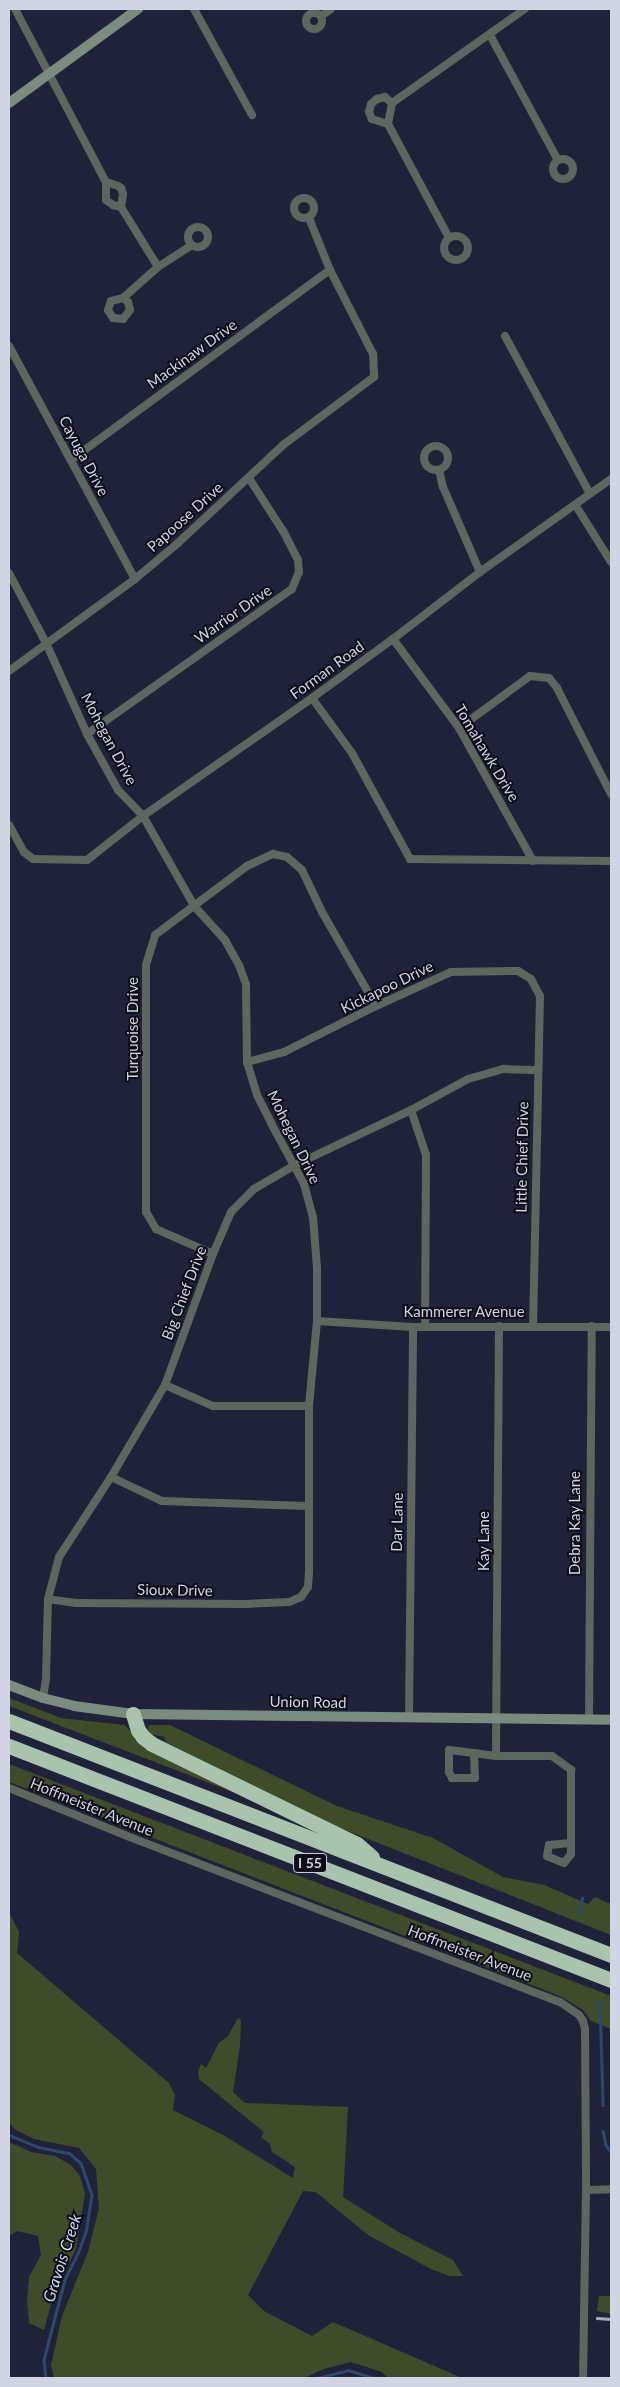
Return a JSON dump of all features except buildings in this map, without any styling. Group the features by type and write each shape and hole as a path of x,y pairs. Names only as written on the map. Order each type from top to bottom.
{"highway":[{"path":"133,1714 138,1730 152,1744 357,1844 381,1864"},
{"name":"I 55","path":"9,1721 611,1955"},
{"name":"I 55","path":"9,1746 611,1980"}],"main road":[{"path":"9,103 138,9"},
{"name":"Union Road","path":"9,1685 43,1698 90,1709 133,1714 611,1720"}],"street":[{"path":"15,9 106,182 106,200 120,207 158,267"},
{"path":"194,9 252,115"},
{"path":"321,16 331,9"},
{"path":"449,238 388,124 392,103 490,36 525,9"},
{"path":"490,36 558,160"},
{"path":"388,124 372,119 369,112 371,104 377,99 385,97 392,103"},
{"path":"106,182 121,188 123,194 120,207"},
{"path":"309,218 330,270"},
{"path":"123,298 158,267 190,246"},
{"name":"Papoose Drive","path":"9,671 135,580 283,446 374,377 373,354 330,270"},
{"name":"Mackinaw Drive","path":"71,460 330,270"},
{"path":"505,336 590,494"},
{"name":"Cayuga Drive","path":"9,346 135,580"},
{"path":"439,470 443,487 480,572"},
{"name":"Warrior Drive","path":"87,734 292,589 299,572 298,560 283,531 249,478"},
{"name":"Forman Road","path":"9,826 24,852 33,859 51,861 86,860 143,816 312,698 480,572 576,506 611,479"},
{"path":"576,506 611,562"},
{"name":"Mohegan Drive","path":"9,573 46,643 87,734 118,790 143,816 195,907 225,940 239,964 246,984 247,1062 257,1095 270,1123 304,1184 313,1217 317,1268 317,1321 309,1406 309,1572 308,1586 301,1597"},
{"name":"Tomahawk Drive","path":"393,639 459,728 533,861"},
{"path":"459,728 530,676 549,678 557,688 611,794"},
{"path":"312,698 352,753 410,859 611,861"},
{"name":"Turquoise Drive","path":"213,1254 156,1229 146,1212 146,965 155,936 247,866 273,854 287,857 297,863 302,870 322,912 376,1006"},
{"name":"Kickapoo Drive","path":"247,1062 284,1052 450,972 518,972 531,979 539,990"},
{"name":"Little Chief Drive","path":"533,1325 539,990"},
{"name":"Big Chief Drive","path":"43,1698 46,1679 48,1598 59,1558 111,1477 165,1384 213,1254 231,1212 254,1189 295,1165 411,1110 468,1079 504,1069 538,1070"},
{"path":"411,1110 426,1155 425,1327"},
{"name":"Kammerer Avenue","path":"317,1321 413,1327 533,1325 611,1327"},
{"name":"Kay Lane","path":"496,1756 499,1326"},
{"name":"Debra Kay Lane","path":"589,1720 592,1326"},
{"name":"Dar Lane","path":"409,1718 413,1327"},
{"path":"165,1384 213,1406 309,1406"},
{"path":"111,1477 162,1501 308,1506"},
{"name":"Sioux Drive","path":"48,1598 76,1603 246,1604 290,1602 301,1597"},
{"path":"474,1753 475,1778 452,1778 449,1772 449,1750 474,1753 496,1756 552,1756 570,1770 571,1842"},
{"name":"Hoffmeister Avenue","path":"9,1788 572,2008 583,2021 585,2029 586,2190 583,2378"},
{"path":"586,2190 611,2189"}],"green space":[{"path":"9,1698 61,1718 125,1725 143,1746 246,1797 9,1706"},
{"path":"149,1725 170,1725 337,1806 433,1838 503,1877 544,1885 588,1904 595,1897 611,1904 611,1935 320,1820 166,1742 164,1737 150,1734 148,1731"},
{"path":"9,1764 611,1996 611,2029 591,2021 583,2010 560,1996 9,1782"},
{"path":"9,1912 19,1932 17,1953 169,2083 175,2095 173,2110 223,2135 293,2178 295,2167 272,2152 270,2144 261,2137 264,2132 199,2079 198,2072 201,2064 206,2068 219,2043 228,2036 238,2018 241,2020 240,2046 233,2092 245,2103 348,2107 343,2197 400,2233 453,2260 463,2276 450,2276 431,2269 368,2235 316,2192 303,2191 248,2295 264,2311 312,2336 333,2322 462,2378 388,2378 382,2372 351,2362 324,2369 304,2378 54,2378 51,2365 62,2316 88,2252 99,2208 96,2169 79,2148 34,2139 16,2130 9,2123"},
{"path":"9,2142 31,2152 55,2156 71,2165 80,2176 85,2194 76,2249 54,2293 44,2330 29,2323 27,2301 29,2277 41,2255 38,2236 17,2231 9,2236"},
{"path":"599,2296 611,2296 611,2314 597,2311"}],"waterway":[{"path":"579,1915 582,1898"},
{"path":"600,2001 603,2105"},
{"path":"603,2131 606,2145 611,2152"},
{"name":"Gravois Creek","path":"9,2135 38,2147 69,2153 81,2163 92,2195 86,2232 65,2280 44,2360 46,2378"},
{"name":"Gravois Creek","path":"317,2378 348,2370 374,2378"}],"railway":[{"path":"597,2318 611,2319"}]}
